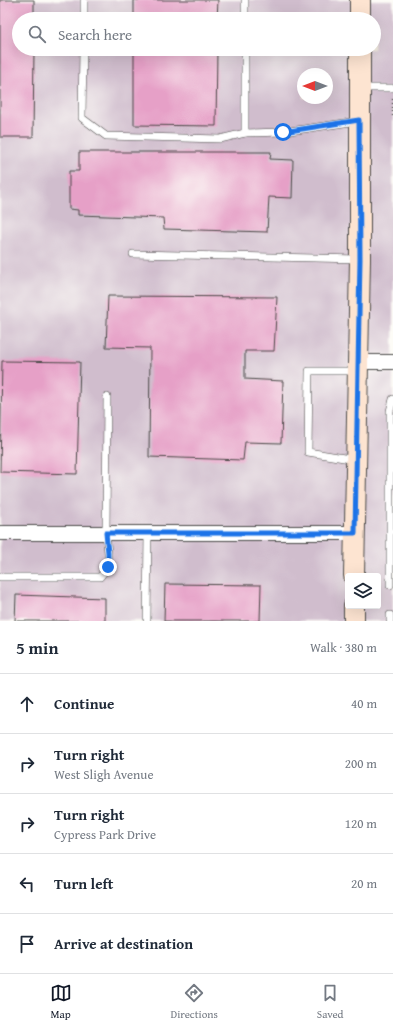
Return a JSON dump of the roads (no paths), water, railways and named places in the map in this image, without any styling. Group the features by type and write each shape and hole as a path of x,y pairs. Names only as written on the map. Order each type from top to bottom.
{"street":[{"path":"360,0 360,12"},
{"path":"354,573 360,259 360,56"},
{"path":"357,366 393,362"},
{"path":"0,533 355,533"},
{"path":"354,609 354,621"}],"lane":[{"path":"84,0 84,12"},
{"path":"245,0 245,12"},
{"path":"83,56 82,118 106,136 220,139 245,133 283,132 359,120"},
{"path":"245,56 245,133"},
{"path":"360,88 393,88"},
{"path":"133,254 360,259"},
{"path":"356,460 308,452 308,386 309,371 357,366"},
{"path":"0,577 100,577 108,567 106,533 107,396"},
{"path":"390,585 390,411 393,399"},
{"path":"148,533 148,621"}]}
